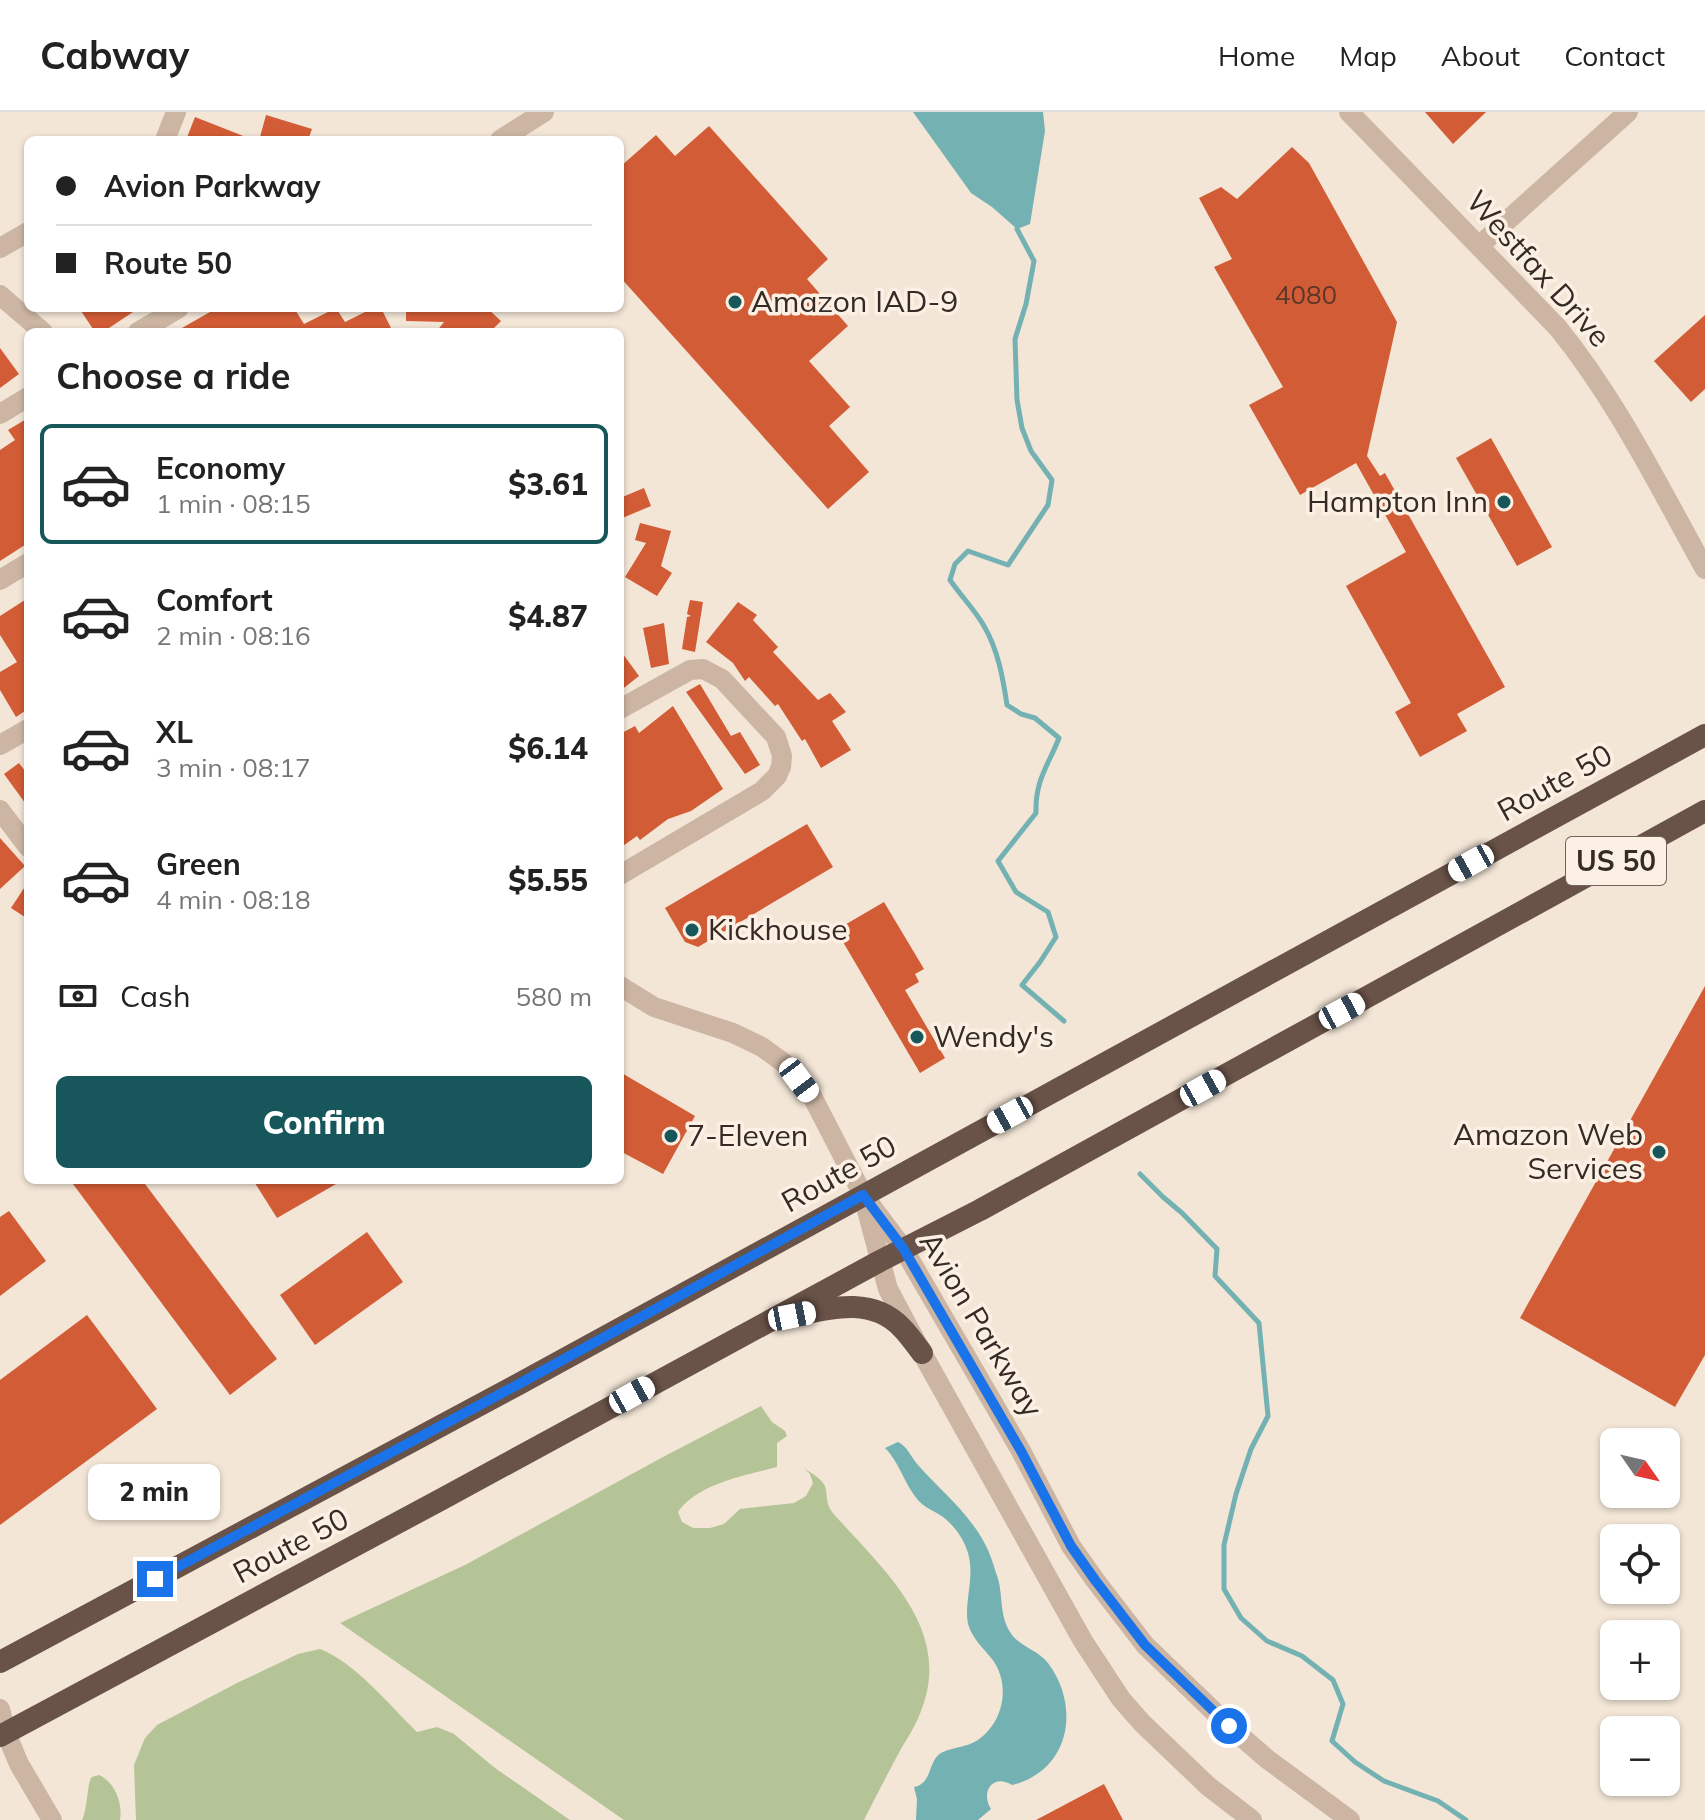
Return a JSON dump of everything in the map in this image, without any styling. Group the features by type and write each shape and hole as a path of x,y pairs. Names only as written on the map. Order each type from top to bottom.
{"highway":[{"name":"Route 50","path":"0,1662 517,1385 1705,735"},
{"name":"Route 50","path":"2,1732 428,1507 903,1248 980,1210 1705,811"},
{"path":"768,1321 853,1306 885,1314 902,1327 922,1353"}],"street":[{"path":"167,136 176,112"},
{"path":"506,136 544,112"},
{"name":"Westfax Drive","path":"1349,112 1558,328 1621,418 1705,569"},
{"path":"1479,246 1628,112"},
{"path":"0,248 24,234"},
{"path":"0,295 38,328"},
{"path":"145,328 172,312"},
{"path":"0,414 24,399"},
{"path":"0,580 24,565"},
{"path":"624,707 690,670 703,669 722,679 776,737 782,756 777,776 762,791 624,873"},
{"path":"0,745 24,731"},
{"path":"0,810 24,842"},
{"path":"624,988 654,1007 733,1033 762,1047 784,1063 813,1098 863,1195"},
{"name":"Avion Parkway","path":"863,1195 903,1248 1021,1451 1071,1546 1119,1613 1145,1645 1229,1726 1279,1768 1350,1820"},
{"name":"Avion Parkway","path":"863,1195 888,1289 1083,1641 1121,1699 1142,1723 1208,1786 1252,1820"},
{"path":"0,1709 2,1732 52,1820"}],"green space":[{"path":"761,1406 787,1436 777,1443 777,1467 737,1477 710,1488 686,1502 678,1512 682,1522 693,1528 710,1528 724,1524 740,1509 794,1503 806,1496 813,1483 804,1468 824,1483 832,1512 872,1555 908,1602 921,1627 928,1653 929,1681 917,1721 864,1820 624,1820 340,1623 465,1565"},
{"path":"320,1649 359,1674 417,1732 437,1727 454,1734 495,1768 570,1820 136,1820 134,1765 145,1738 157,1725 298,1654"},
{"path":"99,1775 117,1794 120,1820 82,1820 90,1780"}],"water":[{"path":"913,112 1043,112 1045,131 1030,224 1017,229 971,193"},
{"path":"898,1442 963,1512 978,1533 998,1580 1006,1625 1018,1641 1048,1663 1064,1699 1064,1735 1058,1752 1032,1778 1012,1785 999,1781 990,1786 987,1796 991,1809 978,1820 916,1820 914,1787 925,1781 938,1755 974,1742 987,1732 999,1713 1003,1691 998,1669 968,1624 970,1565 965,1546 952,1525 922,1504 911,1491 885,1448"}],"building":[{"path":"1425,112 1486,112 1453,144"},
{"path":"266,115 312,129 309,136 260,136"},
{"path":"195,117 243,136 188,136"},
{"name":"Amazon IAD-9","path":"709,126 828,259 807,279 848,326 809,361 850,407 829,426 869,472 828,509 624,281 624,163 656,135 675,156"},
{"path":"1292,147 1309,163 1397,322 1367,456 1380,476 1385,473 1505,687 1457,714 1467,731 1420,757 1395,712 1411,703 1346,586 1406,552 1356,463 1300,495 1249,405 1283,387 1214,267 1232,259 1199,198 1221,187 1237,199"},
{"path":"82,312 133,312 109,328 92,328"},
{"path":"210,312 296,312 304,324 328,312 339,312 345,322 365,312 383,312 391,328 182,328"},
{"path":"406,312 491,312 501,321 494,328 439,328 444,322 406,321"},
{"path":"1705,315 1705,389 1691,402 1654,361"},
{"path":"0,348 19,374 0,388"},
{"path":"24,420 24,546 0,561 0,450 15,440 8,430"},
{"name":"Hampton Inn","path":"1491,438 1552,547 1517,566 1456,458"},
{"path":"644,488 651,506 624,517 624,496"},
{"path":"640,523 671,531 661,566 672,573 657,596 625,577 646,543 635,540"},
{"path":"690,600 703,602 695,652 682,649 687,617 691,616 687,614"},
{"path":"24,601 24,712 16,717 0,690 0,672 17,662 0,635 0,616"},
{"path":"738,602 757,615 753,620 778,647 773,652 818,700 830,693 846,712 832,721 851,750 821,768 805,739 802,741 778,704 775,706 749,677 745,681 733,663 706,642"},
{"path":"664,623 669,664 651,668 643,628"},
{"path":"624,655 639,676 624,688"},
{"path":"700,684 731,736 740,732 760,765 745,774 686,692"},
{"path":"673,706 723,789 691,811 668,819 640,840 637,836 624,845 624,732 635,726 639,733"},
{"path":"19,763 24,770 24,802 4,774"},
{"path":"807,824 833,867 698,947 685,942 665,908"},
{"path":"0,838 24,867 0,889"},
{"path":"24,888 24,916 11,908"},
{"path":"884,902 924,969 915,974 919,982 905,990 945,1058 920,1073 836,930"},
{"name":"Amazon Web Services","path":"1705,986 1705,1355 1675,1407 1520,1318"},
{"path":"624,1074 695,1116 663,1174 624,1153"},
{"path":"73,1184 145,1184 277,1359 230,1395"},
{"path":"256,1184 336,1184 277,1218"},
{"path":"9,1211 46,1261 0,1296 0,1217"},
{"path":"367,1232 403,1282 315,1345 280,1295"},
{"path":"87,1315 157,1409 0,1525 0,1380"},
{"path":"1104,1784 1123,1820 1036,1820"}],"waterway":[{"path":"1017,229 1034,261 1026,304 1015,339 1017,400 1022,428 1031,451 1052,480 1048,505 1008,565 968,551 955,564 950,580 989,635 999,664 1007,705 1035,718 1059,738 1040,782 1036,813 998,861 1016,892 1048,912 1056,937 1022,985 1064,1021"},
{"path":"1140,1174 1217,1249 1215,1276 1259,1323 1268,1416 1251,1449 1236,1494 1224,1545 1224,1589 1241,1618 1267,1641 1302,1656 1333,1680 1343,1704 1332,1741 1355,1762 1384,1781 1438,1801 1466,1820"}],"place":[{"name":"Amazon IAD-9","path":"735,302"},
{"name":"Hampton Inn","path":"1504,502"},
{"name":"Kickhouse","path":"692,930"},
{"name":"Wendy's","path":"917,1037"},
{"name":"7-Eleven","path":"671,1136"},
{"name":"Amazon Web Services","path":"1659,1152"}],"route":[{"path":"155,1579 863,1195 903,1248 1021,1451 1071,1546 1145,1645 1229,1726"}]}
